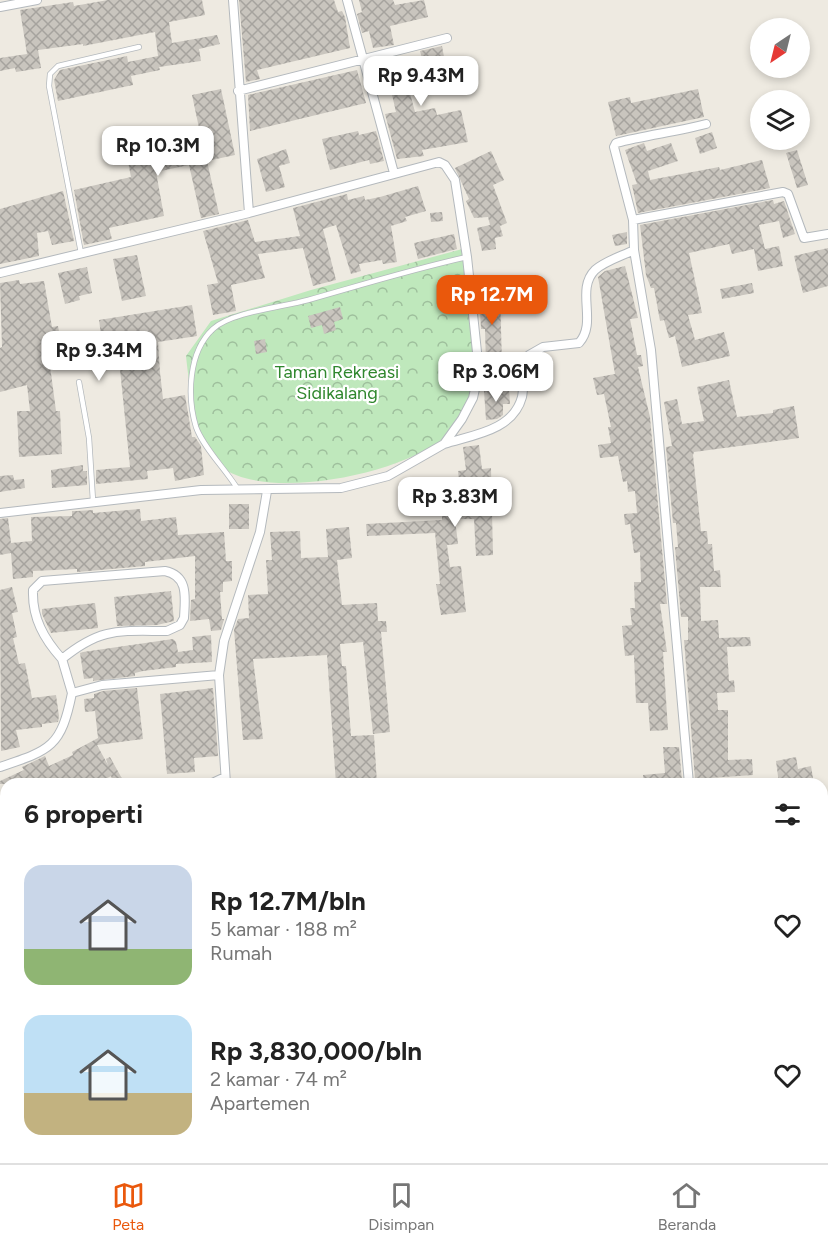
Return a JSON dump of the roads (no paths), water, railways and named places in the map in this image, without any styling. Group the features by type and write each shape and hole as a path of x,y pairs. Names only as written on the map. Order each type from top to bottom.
{"street":[{"path":"0,7 37,0"},
{"path":"233,0 238,92 249,213"},
{"path":"347,0 394,173"},
{"path":"238,92 447,38"},
{"path":"688,778 651,350 634,250 633,220 614,152 616,142 667,134 706,124"},
{"path":"0,273 249,213 430,163 445,165 455,180 467,257 479,371 473,398 462,419 444,444"},
{"path":"633,220 785,192 804,238 828,234"},
{"path":"0,513 93,501 237,488 267,490 341,488 388,476 444,444 495,429 506,422 522,398 523,370 529,355 543,347 579,343 589,325 587,287 590,278 603,265 634,250"},
{"path":"226,778 219,675 224,641 260,532 267,490"},
{"path":"0,766 33,756 53,743 62,732 72,693 62,659 40,631 33,590 42,581 165,571 178,575 183,582 184,618 174,629 107,633 83,641 62,659"},
{"path":"72,693 102,685 219,675"}],"lane":[{"path":"81,253 49,86 50,74 58,66 139,47"},
{"path":"237,488 197,431 193,414 194,359 213,329 225,321 308,300 407,270 467,257"},
{"path":"79,382 89,438 93,501"}],"park label":[{"name":"Taman Rekreasi Sidikalang","path":"337,382"}]}
